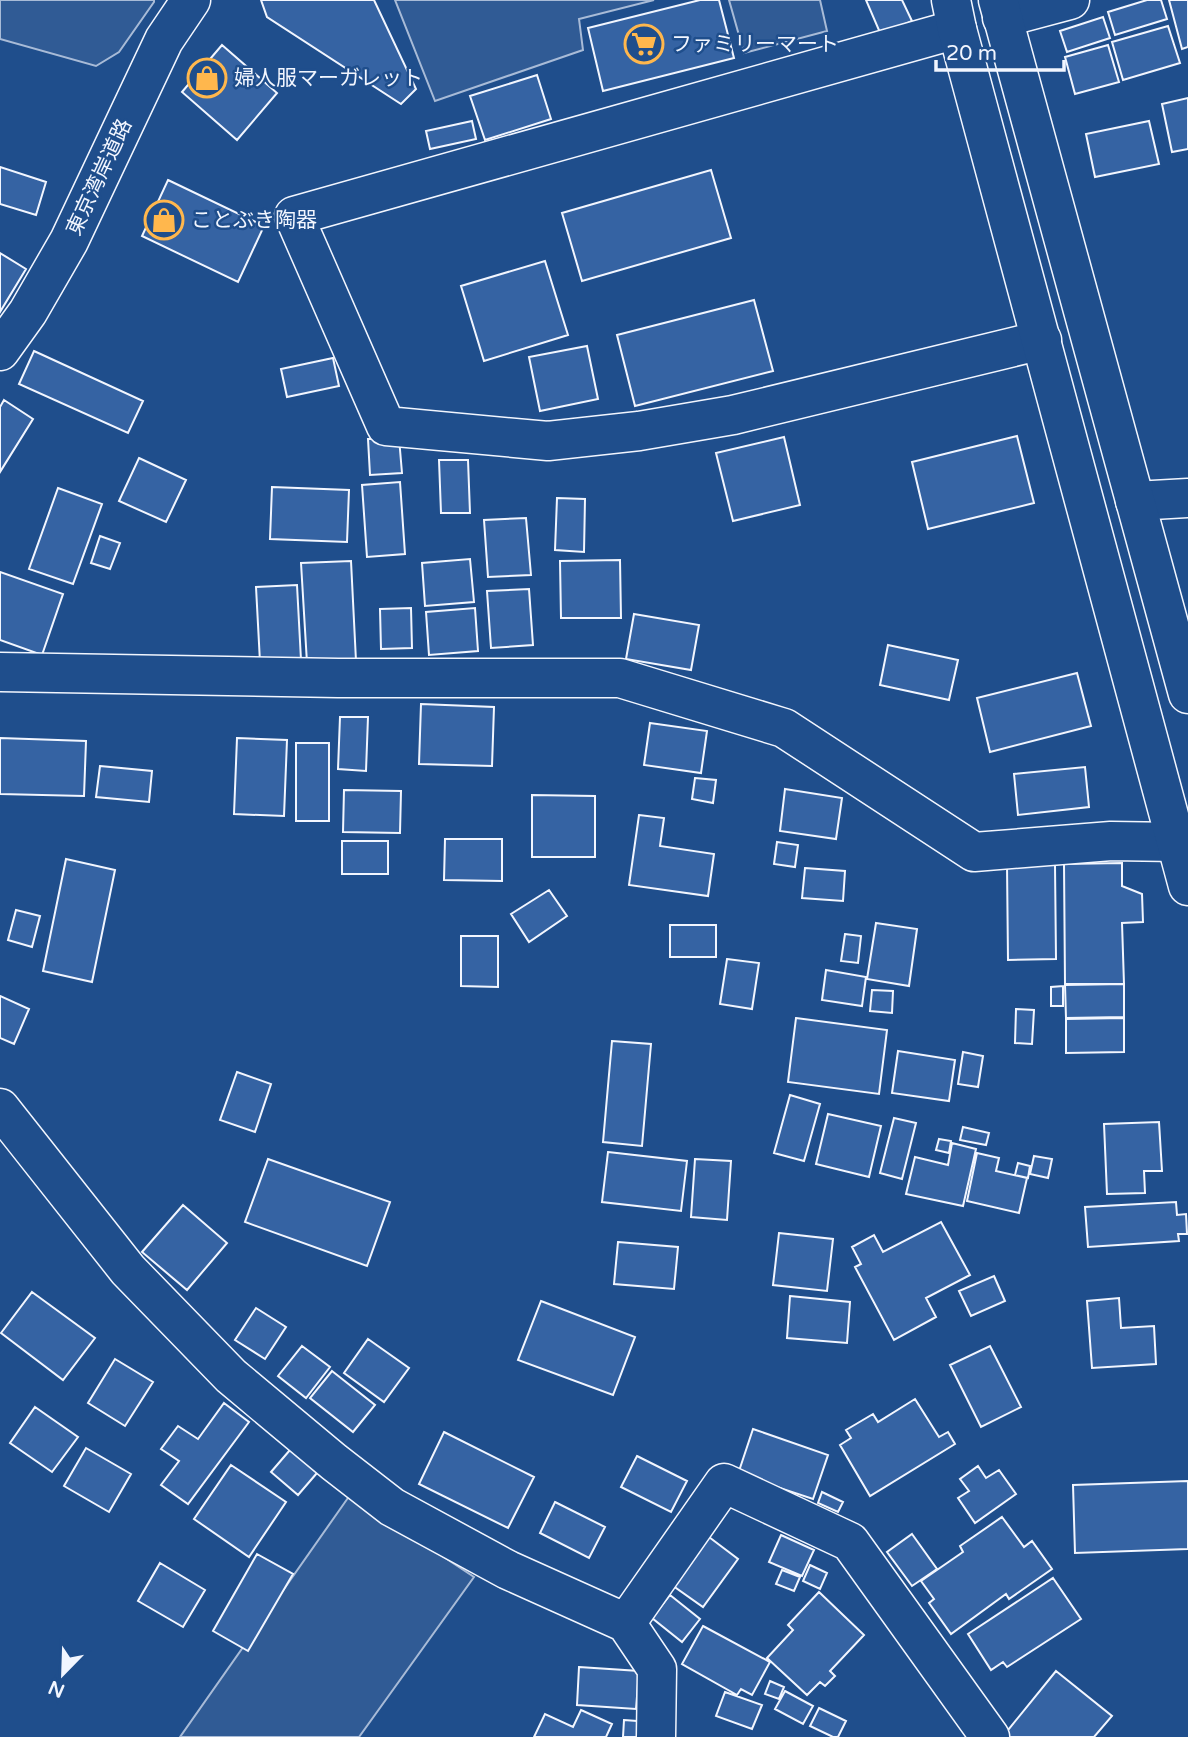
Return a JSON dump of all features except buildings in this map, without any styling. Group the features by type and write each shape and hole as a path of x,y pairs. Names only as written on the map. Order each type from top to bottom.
{"main road":[{"name":"東京湾岸道路","path":"0,351 28,312 68,241 163,40 191,0"},
{"path":"1070,0 1000,9 1188,694"},
{"path":"1042,340 733,415 639,431 548,441 386,426 294,216 954,14 1183,842 1188,886"},
{"path":"1135,501 1188,498"},
{"path":"0,672 338,678 620,678 784,728 974,852 1111,841 1183,842"},
{"path":"0,1108 128,1270 231,1376 313,1445 392,1507 508,1570 626,1623 657,1669 656,1737"},
{"path":"626,1623 724,1483 850,1542 990,1737"}],"shaded area":[{"path":"0,0 154,2 119,52 96,66 0,39"},
{"path":"395,0 654,0 579,19 583,50 435,101"},
{"path":"729,0 820,0 827,31 744,53"},
{"path":"350,1495 474,1577 359,1737 180,1737"}],"place":[{"name":"ファミリーマート","path":"644,44"},
{"name":"婦人服マーガレット","path":"207,78"},
{"name":"ことぶき陶器","path":"164,220"}]}
